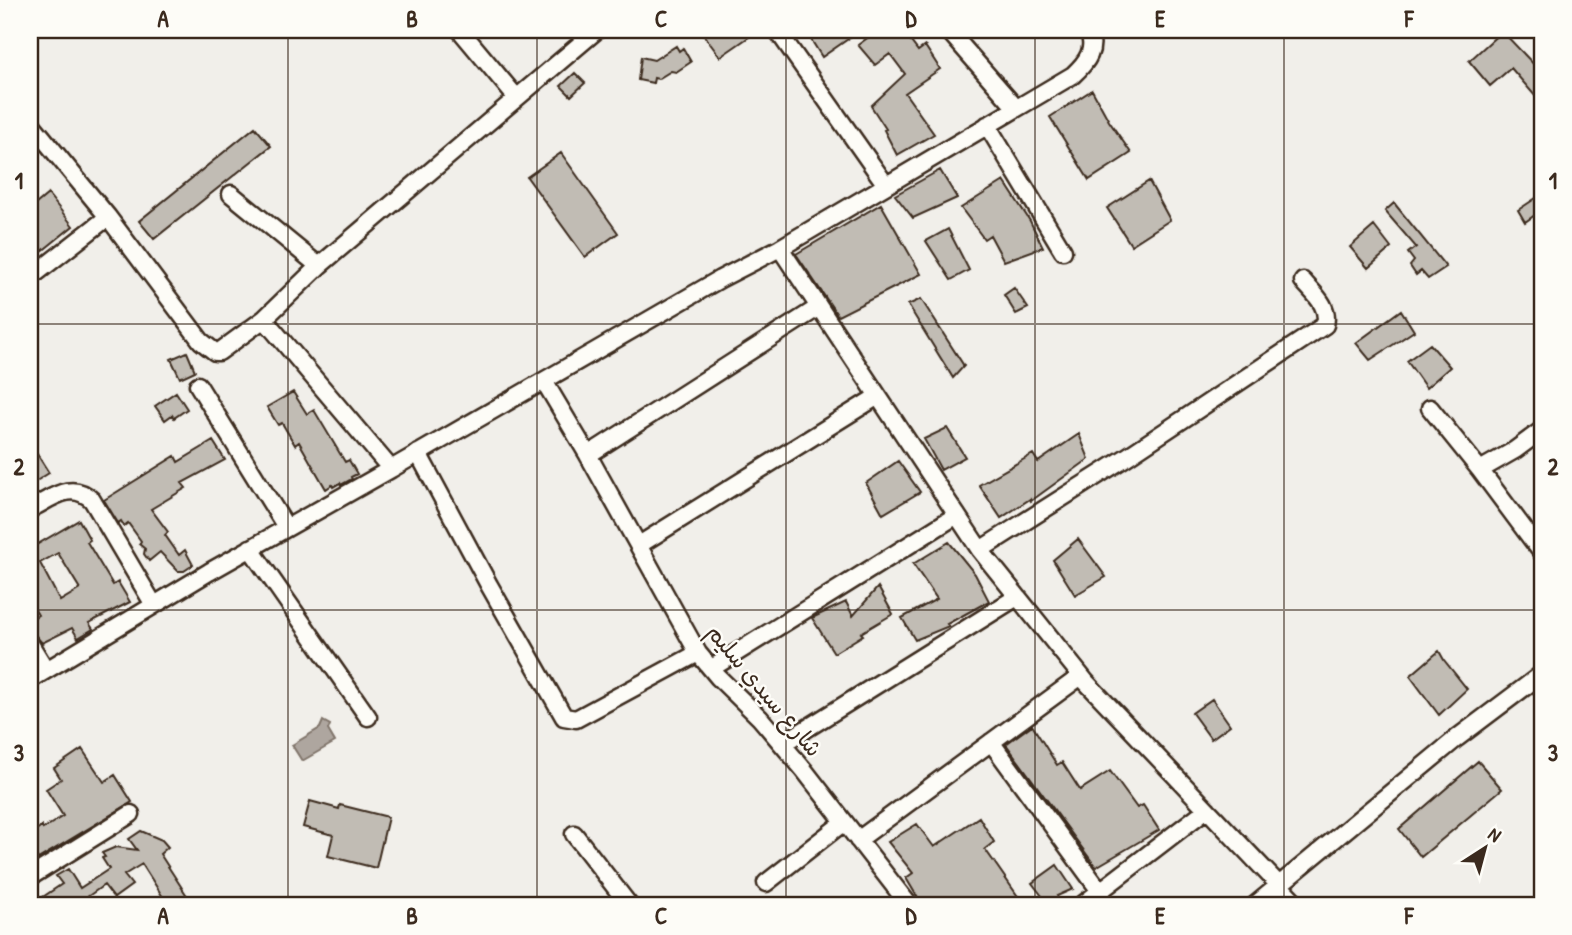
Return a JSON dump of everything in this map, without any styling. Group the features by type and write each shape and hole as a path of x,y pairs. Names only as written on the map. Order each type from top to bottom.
{"street":[{"path":"460,30 516,97"},
{"path":"30,121 201,341 210,349 219,352 264,319 318,266 597,30"},
{"path":"777,30 886,185"},
{"path":"948,30 1016,108"},
{"path":"30,680 286,527 544,382 720,279 780,248 1073,75 1086,62 1093,39 1088,30"},
{"path":"987,125 1063,251"},
{"path":"231,194 318,266"},
{"path":"30,278 108,218"},
{"path":"780,248 980,550 1017,597 1081,676 1298,905"},
{"path":"980,550 1125,458 1325,325 1325,307 1303,281"},
{"path":"588,455 819,307"},
{"path":"264,319 391,469"},
{"name":"شارع سيدي سليم","path":"544,382 588,455 698,653 782,744 909,905"},
{"path":"198,385 286,527"},
{"path":"639,545 878,396"},
{"path":"1430,408 1542,553"},
{"path":"1479,470 1515,450 1542,430"},
{"path":"418,453 564,718 576,719 698,653"},
{"path":"30,509 73,490 83,492 92,500 154,605"},
{"path":"712,668 957,515"},
{"path":"250,548 369,717"},
{"path":"782,744 1017,597"},
{"path":"30,644 46,670"},
{"path":"1255,905 1457,738 1542,674"},
{"path":"858,840 1081,676"},
{"path":"991,742 1100,891"},
{"path":"1082,905 1207,809"},
{"path":"30,877 131,814"},
{"path":"766,884 844,822"},
{"path":"574,834 629,905"}],"shaded area":[{"path":"323,721 330,725 328,730 335,742 302,761 292,745 320,728"}],"building":[{"path":"700,30 759,30 720,57"},
{"path":"805,30 861,30 822,57"},
{"path":"878,30 902,30 918,51 925,46 940,69 905,93 934,134 897,155 884,130 886,129 871,106 905,74 890,54 875,65 858,45"},
{"path":"1502,31 1542,73 1542,104 1511,68 1490,86 1469,61"},
{"path":"676,46 679,51 683,48 691,62 676,72 671,71 658,79 654,78 653,83 638,80 641,57 654,60"},
{"path":"575,73 585,83 571,96 561,86"},
{"path":"1092,90 1131,153 1089,180 1050,117"},
{"path":"255,127 271,146 154,239 139,221"},
{"path":"561,153 618,233 585,257 527,177"},
{"path":"940,170 957,198 913,218 895,195"},
{"path":"1004,181 1043,247 1004,261 990,235 984,239 961,208"},
{"path":"1149,181 1170,220 1131,245 1107,208"},
{"path":"48,194 73,226 30,261 30,209"},
{"path":"1542,194 1542,210 1525,222 1518,210"},
{"path":"1394,203 1446,267 1428,279 1421,271 1416,275 1410,266 1414,261 1408,253 1416,247 1385,211"},
{"path":"881,204 921,274 838,316 796,254"},
{"path":"1374,226 1391,248 1368,268 1350,247"},
{"path":"948,229 969,270 951,280 926,241"},
{"path":"1014,288 1028,308 1016,314 1004,295"},
{"path":"921,299 964,366 953,378 908,305"},
{"path":"1401,310 1414,331 1370,360 1356,343"},
{"path":"1430,344 1450,367 1426,388 1407,361"},
{"path":"187,352 195,371 180,378 171,359"},
{"path":"176,392 187,409 174,418 172,415 165,420 155,406"},
{"path":"293,392 307,414 314,410 345,462 349,460 357,474 351,477 352,479 326,489 299,442 295,445 282,423 278,425 267,407"},
{"path":"947,428 965,457 941,470 924,439"},
{"path":"1079,434 1089,459 1031,501 1030,499 1001,518 979,485 1033,454 1038,462"},
{"path":"213,441 225,460 182,483 186,488 151,509 168,532 165,535 179,555 185,550 193,565 184,571 178,571 160,552 149,561 144,554 145,549 139,544 141,541 128,523 124,526 121,521 118,523 104,500 175,456 178,462"},
{"path":"37,454 49,473 30,485 30,459"},
{"path":"898,461 920,492 883,514 866,483"},
{"path":"79,520 90,540 87,542 113,585 118,582 130,602 89,623 93,629 78,638 72,628 42,643 30,629 30,620 38,615 30,602 30,545 31,548","holes":["58,553 80,589 60,601 40,563"]},
{"path":"1078,539 1106,577 1075,595 1053,560"},
{"path":"949,542 975,574 989,601 947,624 949,626 915,640 902,618 937,599 913,564"},
{"path":"878,587 893,614 834,653 812,618 846,602 853,616"},
{"path":"1439,651 1467,689 1439,715 1410,676"},
{"path":"1212,699 1230,725 1211,739 1192,713"},
{"path":"1032,725 1057,765 1062,762 1080,790 1110,771 1137,808 1143,805 1159,830 1096,867 1006,744"},
{"path":"82,749 104,782 115,775 132,802 38,859 30,847 30,822 36,830 42,826 43,829 63,816 46,789 61,779 54,768"},
{"path":"1478,761 1502,789 1421,857 1399,829"},
{"path":"310,801 339,809 340,805 388,817 376,868 328,856 333,835 303,827"},
{"path":"979,817 994,842 985,849 1024,905 922,905 906,878 913,873 888,842 917,824 934,847"},
{"path":"141,831 162,840 168,847 160,854 193,905 168,905 142,864 124,875 132,885 114,898 104,885 80,902 82,905 31,905 62,884 56,876 68,869 80,888 109,869 102,853 116,847 137,850 129,839"},
{"path":"1057,865 1073,889 1057,896 1063,905 1049,905 1032,883"}]}
